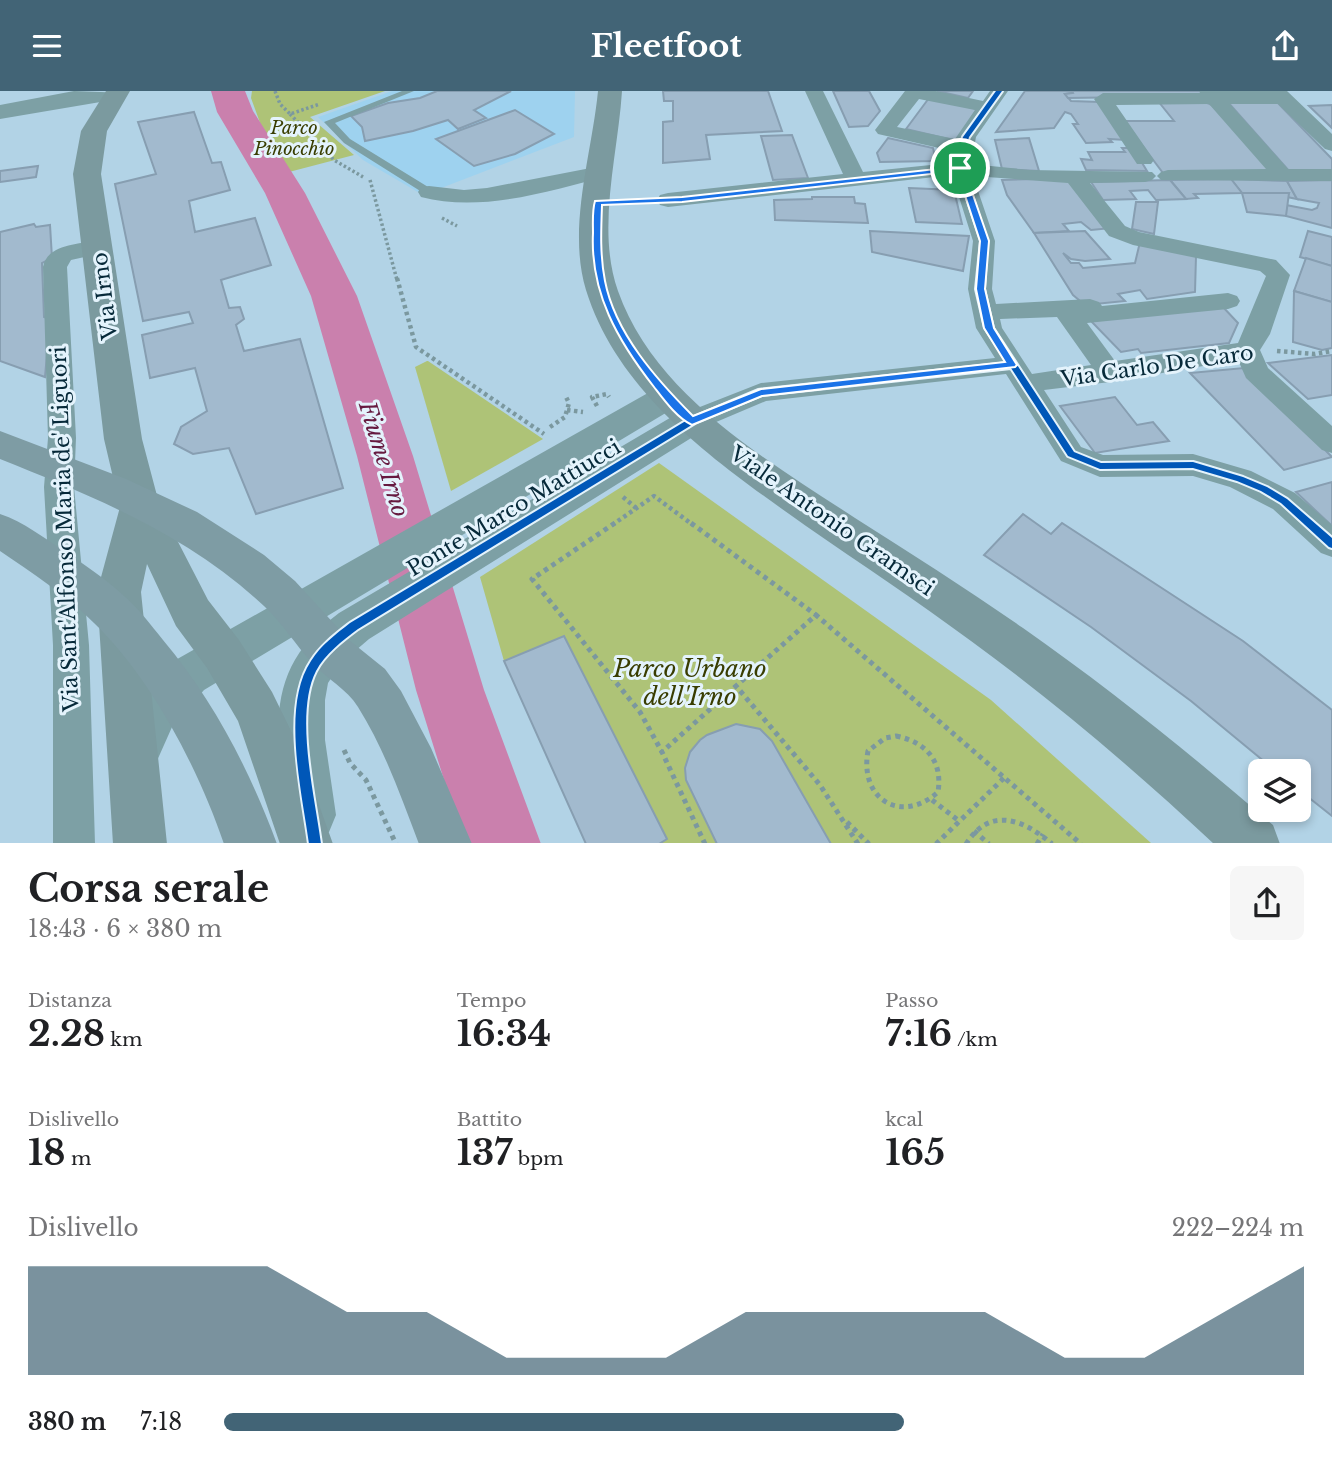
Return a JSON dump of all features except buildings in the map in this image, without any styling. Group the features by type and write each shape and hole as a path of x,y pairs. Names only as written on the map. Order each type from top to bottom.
{"highway":[{"path":"0,444 111,487 161,510 210,538 279,592 309,622 332,653 372,688 399,737 446,843"},
{"path":"0,530 48,561 110,610 170,681 205,736 241,812 251,843"}],"main road":[{"name":"Viale Antonio Gramsci","path":"610,91 598,203 597,248 600,283 619,328 638,360 680,409 818,514 1008,643 1170,770 1254,843"},
{"name":"Via Irno","path":"117,92 94,131 87,174 123,439 140,507 192,613 223,654 255,707 271,741 307,843"},
{"name":"Via Irno","path":"140,507 119,592 140,843"}],"street":[{"path":"814,91 856,179"},
{"path":"986,107 914,91 885,129 961,158 979,172 1074,176 1144,168 1102,99 1279,95 1332,145"},
{"path":"999,91 986,107 961,158 984,241 981,289 985,312 989,328 1071,454 1100,466 1193,465 1240,479 1284,501 1332,544"},
{"path":"0,112 117,92"},
{"path":"1211,95 1282,175"},
{"path":"668,200 856,179 961,158"},
{"path":"429,192 443,197 482,195 601,172"},
{"path":"1168,176 1332,175"},
{"path":"1074,176 1117,231 1133,238 1268,265 1278,275 1256,334 1247,350 1256,372 1332,443"},
{"name":"Via Sant'Alfonso Maria de' Liguori","path":"74,843 71,645 60,488 62,438 55,267 56,261 63,255 99,247"},
{"path":"985,312 1062,310 1203,295"},
{"path":"1110,373 1070,317 1228,301"},
{"name":"Via Carlo De Caro","path":"680,409 761,392 1018,375 1110,373 1247,350"},
{"name":"Ponte Marco Mattiucci","path":"133,763 145,727 167,693 188,676 327,594 635,435 680,409"},
{"name":"Ponte Marco Mattiucci","path":"315,843 303,746 304,691 311,670 322,654 354,626 635,435"},
{"path":"192,613 222,621 248,623 285,620"}],"lane":[{"path":"410,91 330,122 347,141 429,192"}],"path":[{"path":"275,91 280,104 334,160"},
{"path":"290,114 320,104"},
{"path":"370,180 416,347 553,440"},
{"path":"598,203 668,200"},
{"path":"542,433 565,417 569,403 565,395"},
{"path":"705,843 640,712 532,579 654,496 816,615 1081,843"},
{"path":"662,752 816,615"},
{"path":"736,686 820,785 858,843"},
{"path":"896,736 908,738 929,750 936,759 941,782 932,800 910,809 886,802 876,794 864,772 868,751 885,738 896,736"},
{"path":"343,748 350,763 366,780 396,843"},
{"path":"936,843 1006,776"},
{"path":"932,800 960,821"},
{"path":"839,815 869,843"},
{"path":"966,843 984,823 1013,820 1029,825 1052,843"},
{"path":"974,831 989,843"},
{"path":"1037,843 1043,834"}],"shaded area":[{"path":"392,91 575,91 574,137 423,195 363,160 318,117"}],"green space":[{"name":"Parco Pinocchio","path":"252,91 385,91 310,117 354,155 289,172 270,150 251,98"},
{"path":"428,361 543,439 451,491 415,367"},
{"name":"Parco Urbano dell'Irno","path":"659,463 991,700 1151,843 586,843 504,661 480,577"}],"waterway":[{"name":"Fiume Irno","path":"228,91 235,112 285,193 334,296 385,456 450,690 503,843"}],"cycle path":[{"path":"999,91 966,137 961,154 960,168 984,241 980,289 989,328 1071,454 1100,466 1193,465 1240,479 1284,501 1332,544"},
{"path":"315,843 301,732 304,689 319,658 354,626 692,421 761,392 1012,365"}],"route":[{"path":"960,168 984,241 981,289 989,328 1012,365 783,388 741,399 692,421 667,397 638,360 613,318 600,283 597,248 598,203 682,199 960,168"}]}
